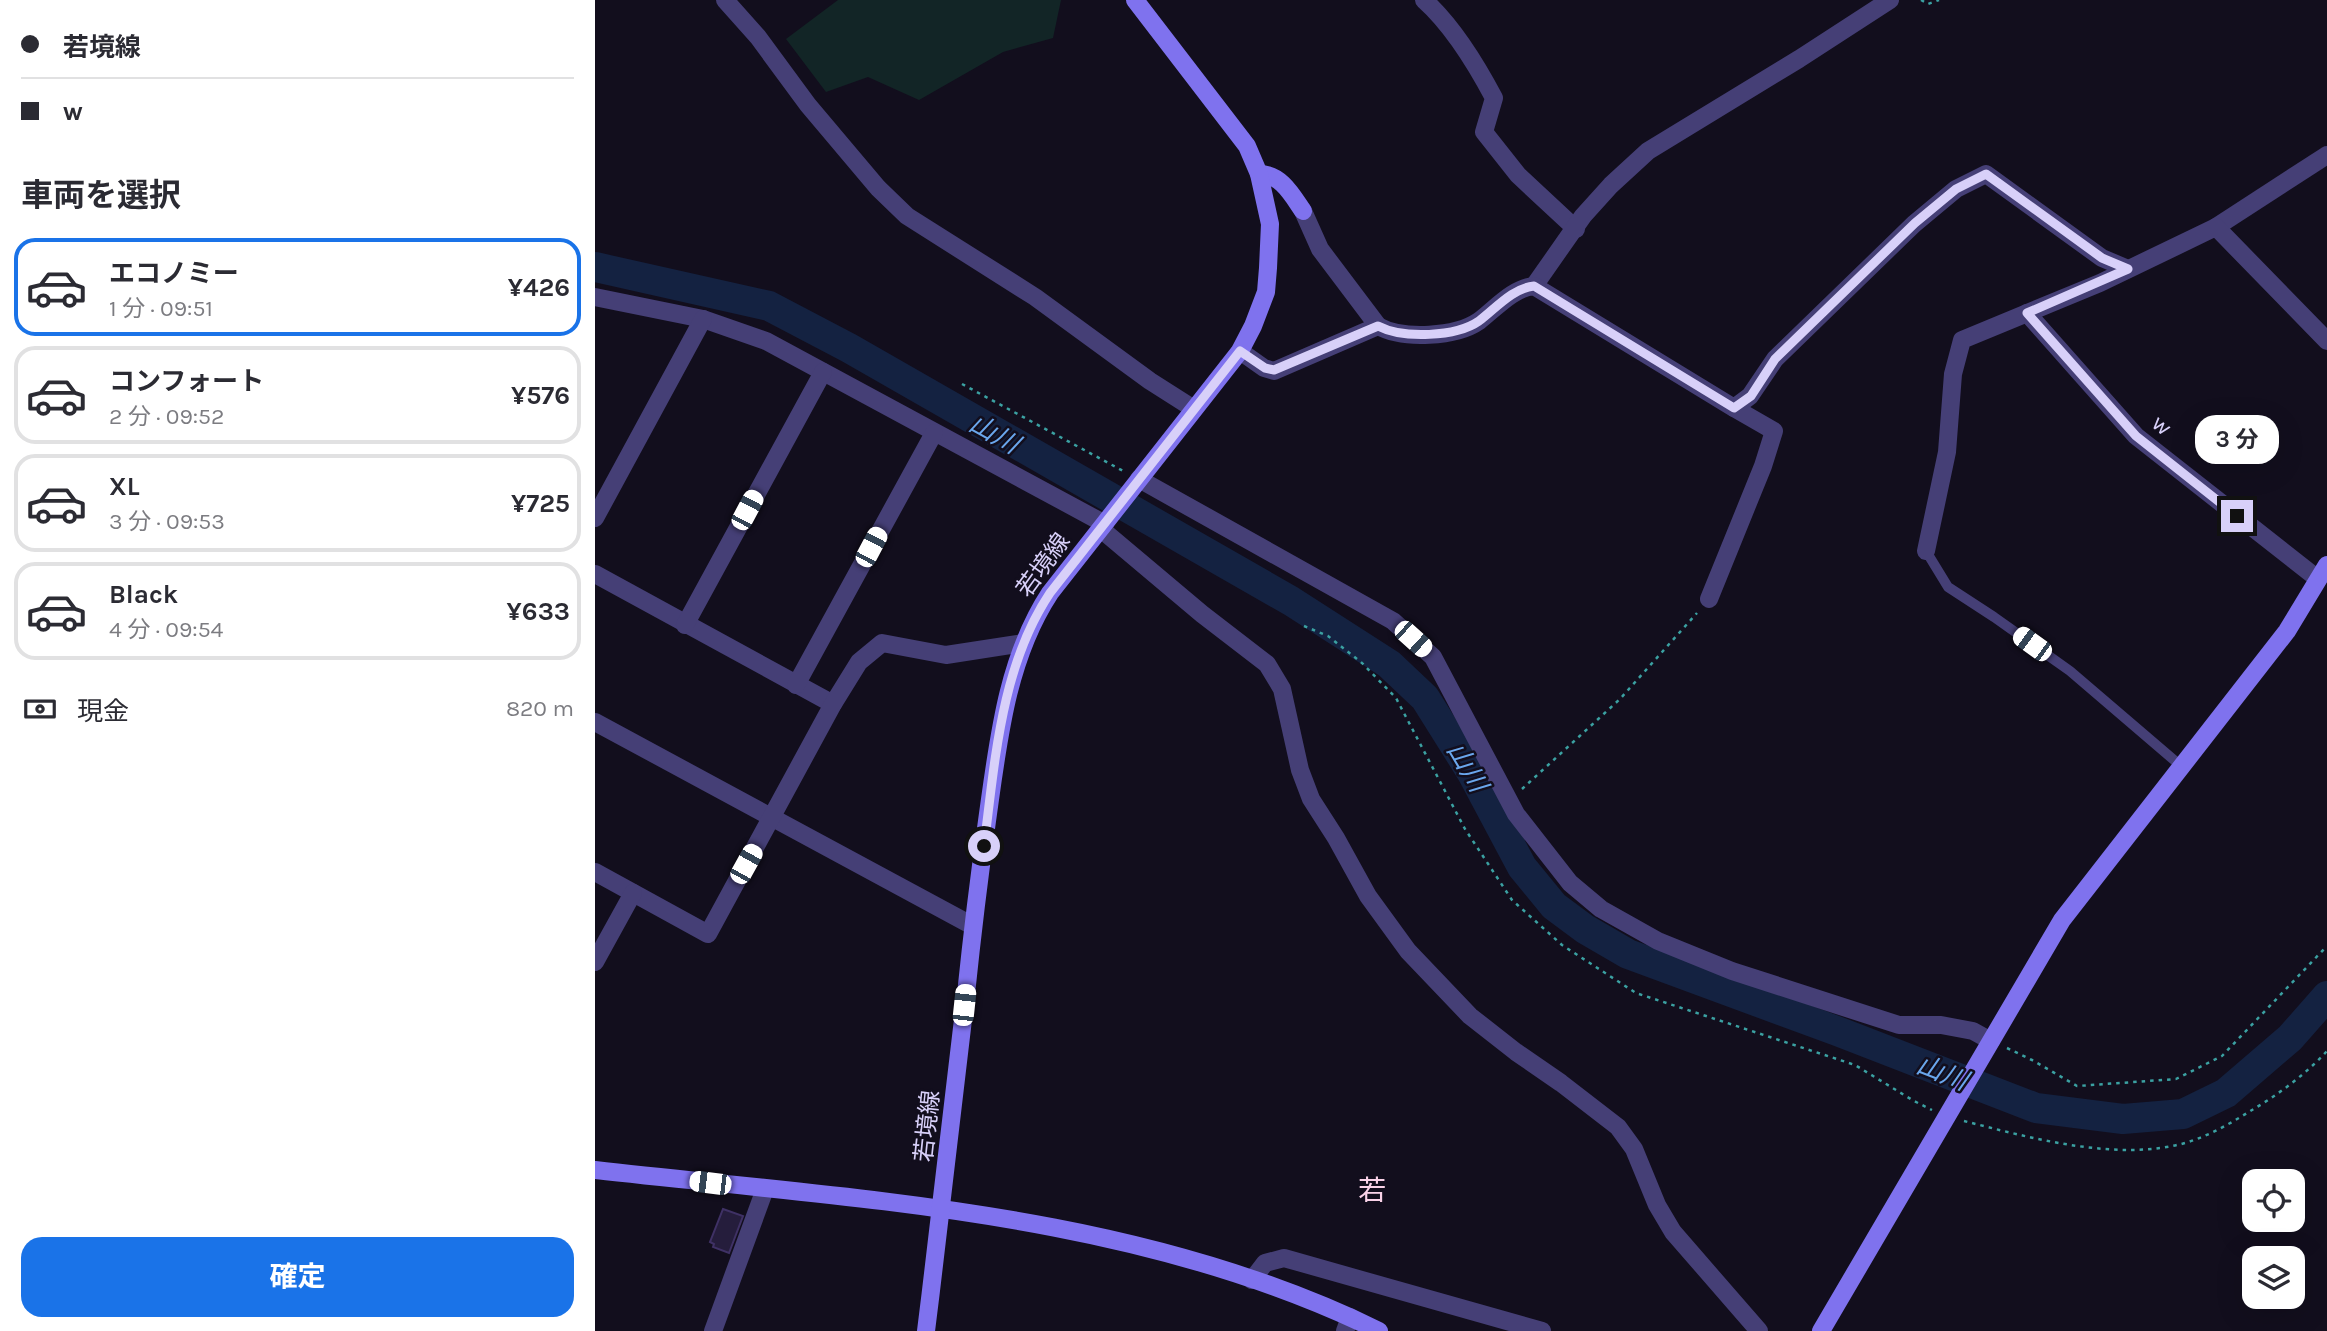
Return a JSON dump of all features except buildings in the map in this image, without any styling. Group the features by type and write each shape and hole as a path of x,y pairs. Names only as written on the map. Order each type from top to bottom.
{"street":[{"path":"725,0 758,37 808,105 878,188 907,216 1035,297 1139,374 1194,409"},
{"name":"若境線","path":"926,1331 973,926 998,740 1013,674 1037,612 1050,593 1240,351 1253,326 1267,280 1270,224 1259,174 1247,146 1135,0"},
{"path":"1425,0 1437,11 1494,98 1485,132 1518,175 1576,229"},
{"path":"1534,286 1583,216 1611,185 1648,151 1799,59 1889,0"},
{"path":"1926,551 1947,452 1953,374 1962,340 2128,269 2216,227 2327,155"},
{"path":"1259,174 1277,179 1291,194 1303,211 1320,249 1378,326 1386,331 1406,334 1458,331 1476,323 1513,294 1525,287 1534,286 1774,431 1763,466 1709,599"},
{"path":"1734,408 1751,396 1775,359 1915,223 1956,189 1986,174 2102,258 2128,269"},
{"path":"2216,227 2327,341"},
{"path":"595,297 703,319 766,341 934,433 1106,522 1202,614 1267,664 1282,689 1300,770 1311,799 1368,896 1408,951 1470,1016 1618,1127 1634,1149 1657,1205 1673,1232 1759,1331"},
{"name":"w","path":"2027,313 2136,436 2323,572"},
{"path":"595,517 703,319"},
{"path":"1240,351 1265,368 1274,370 1378,326"},
{"path":"685,625 823,372"},
{"path":"796,685 934,433"},
{"path":"1136,483 1267,548 1392,621 1433,657 1516,814 1570,883 1601,909 1658,941 1733,971 1899,1025 1952,1027 1973,1031 1991,1041"},
{"path":"1821,1331 2062,920 2287,631 2323,572"},
{"path":"595,574 833,704"},
{"path":"595,873 708,934 833,704 859,662 882,643 946,654 1024,643"},
{"path":"595,722 973,926"},
{"path":"595,962 633,893"},
{"path":"595,1170 942,1209 1034,1225 1154,1250 1252,1280 1347,1324 1379,1331"},
{"path":"713,1331 765,1189"},
{"path":"1252,1280 1265,1263 1284,1258 1542,1331"}],"lane":[{"path":"1926,551 1948,587 2070,671 2181,766"}],"path":[{"path":"1921,0 1928,4 1939,0"},
{"path":"962,384 1136,483"},
{"path":"1509,801 1620,699 1709,599"},
{"path":"1991,1041 2032,1059 2077,1086 2176,1079 2222,1056 2327,946"},
{"path":"1947,1117 2057,1143 2134,1151 2185,1143 2220,1129 2263,1103 2313,1066 2327,1051"}],"green space":[{"path":"838,0 1061,0 1053,38 1003,52 919,100 868,77 826,92 786,39"}],"waterway":[{"name":"山川","path":"595,267 769,306 849,348 1291,601 1389,664 1425,698 1472,773 1522,867 1554,906 1585,929 1628,954 2036,1108 2123,1119 2183,1114 2226,1093 2290,1038 2327,996"}],"district":[{"name":"若","path":"1372,1190"}],"route":[{"path":"984,846 998,740 1013,674 1037,612 1240,351 1265,368 1274,370 1378,326 1386,331 1406,334 1458,331 1476,323 1513,294 1525,287 1534,286 1734,408 1751,396 1775,359 1915,223 1956,189 1986,174 2102,258 2128,269 2027,313 2136,436 2237,516"}]}
